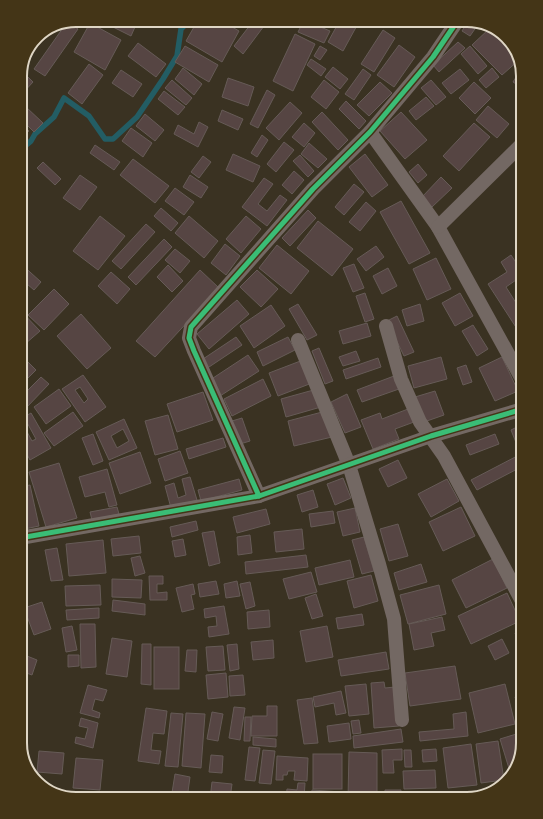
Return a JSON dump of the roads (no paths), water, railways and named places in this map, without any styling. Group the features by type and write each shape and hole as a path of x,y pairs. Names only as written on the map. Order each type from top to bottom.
{"street":[{"path":"259,496 194,351 189,338 191,327 313,189 370,132 433,57 453,27"},
{"path":"370,132 438,227 516,368"},
{"path":"438,227 516,150"},
{"path":"386,326 408,397 420,422 444,456 516,590"},
{"path":"298,340 349,465 394,619 402,720"},
{"path":"27,537 259,496 430,436 516,411"}],"waterway":[{"path":"27,144 35,134 54,117 64,98 89,116 105,139 113,139 137,117 163,79 177,56 181,29 183,27"}]}
